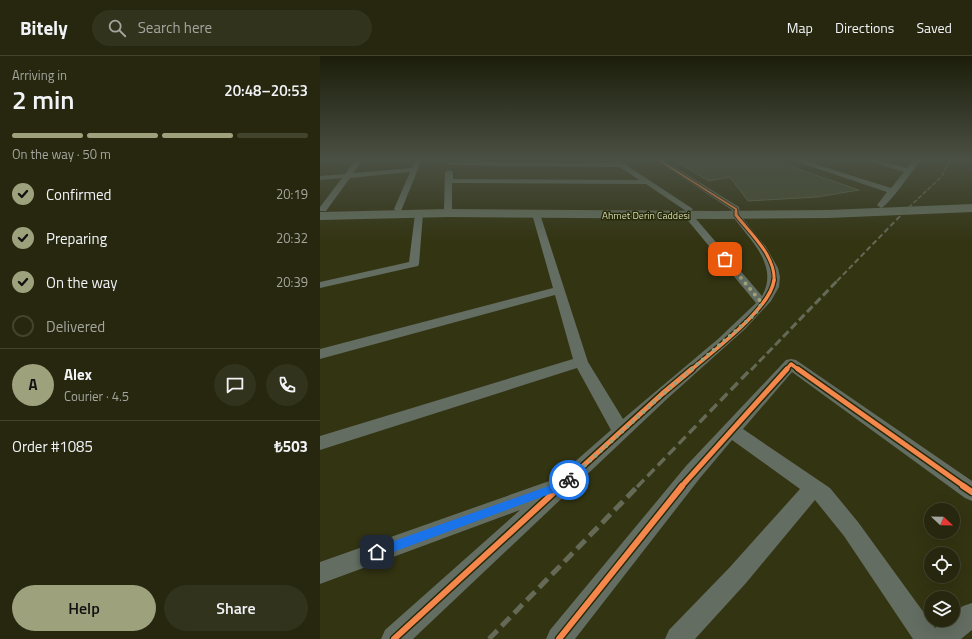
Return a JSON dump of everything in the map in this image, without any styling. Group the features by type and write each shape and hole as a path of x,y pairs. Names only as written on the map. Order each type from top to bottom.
{"main road":[{"name":"Ahmet Derin Caddesi","path":"736,212 972,201"},
{"name":"Ahmet Derin Caddesi","path":"321,211 448,209 828,214 972,208"},
{"name":"Ahmet Derin Caddesi","path":"321,211 419,214 689,212"}],"street":[{"path":"321,211 341,186"},
{"path":"398,209 407,186"},
{"path":"448,209 449,186"},
{"path":"653,186 689,212 762,303"},
{"path":"394,639 621,432 755,314 772,289 775,274 771,260 736,212 699,186"},
{"path":"878,186 893,191"},
{"path":"881,205 897,186"},
{"path":"320,285 414,264 419,214"},
{"path":"536,214 581,362 621,432"},
{"path":"320,354 559,290"},
{"path":"320,443 581,362"},
{"path":"559,639 693,472 791,364 972,492"},
{"path":"731,430 823,494 851,529 928,639"},
{"path":"320,573 563,485"},
{"path":"678,639 738,575 813,488"},
{"path":"940,639 972,615"}],"building":[{"path":"737,186 848,186 859,190 817,197 748,201"}],"railway":[{"path":"904,212 931,186"},
{"path":"837,281 904,212"},
{"path":"751,370 838,280"},
{"path":"637,487 751,369"},
{"path":"489,639 638,486"}],"cycle path":[{"path":"394,639 662,394 740,327 767,298 773,287 774,277 772,268 763,249 736,215 736,209 701,186"},
{"path":"559,639 693,472 791,364 972,492"}],"way so far":[{"path":"569,480 662,395 755,314 762,303 725,259"}],"route":[{"path":"377,552 563,485 569,480"}]}
